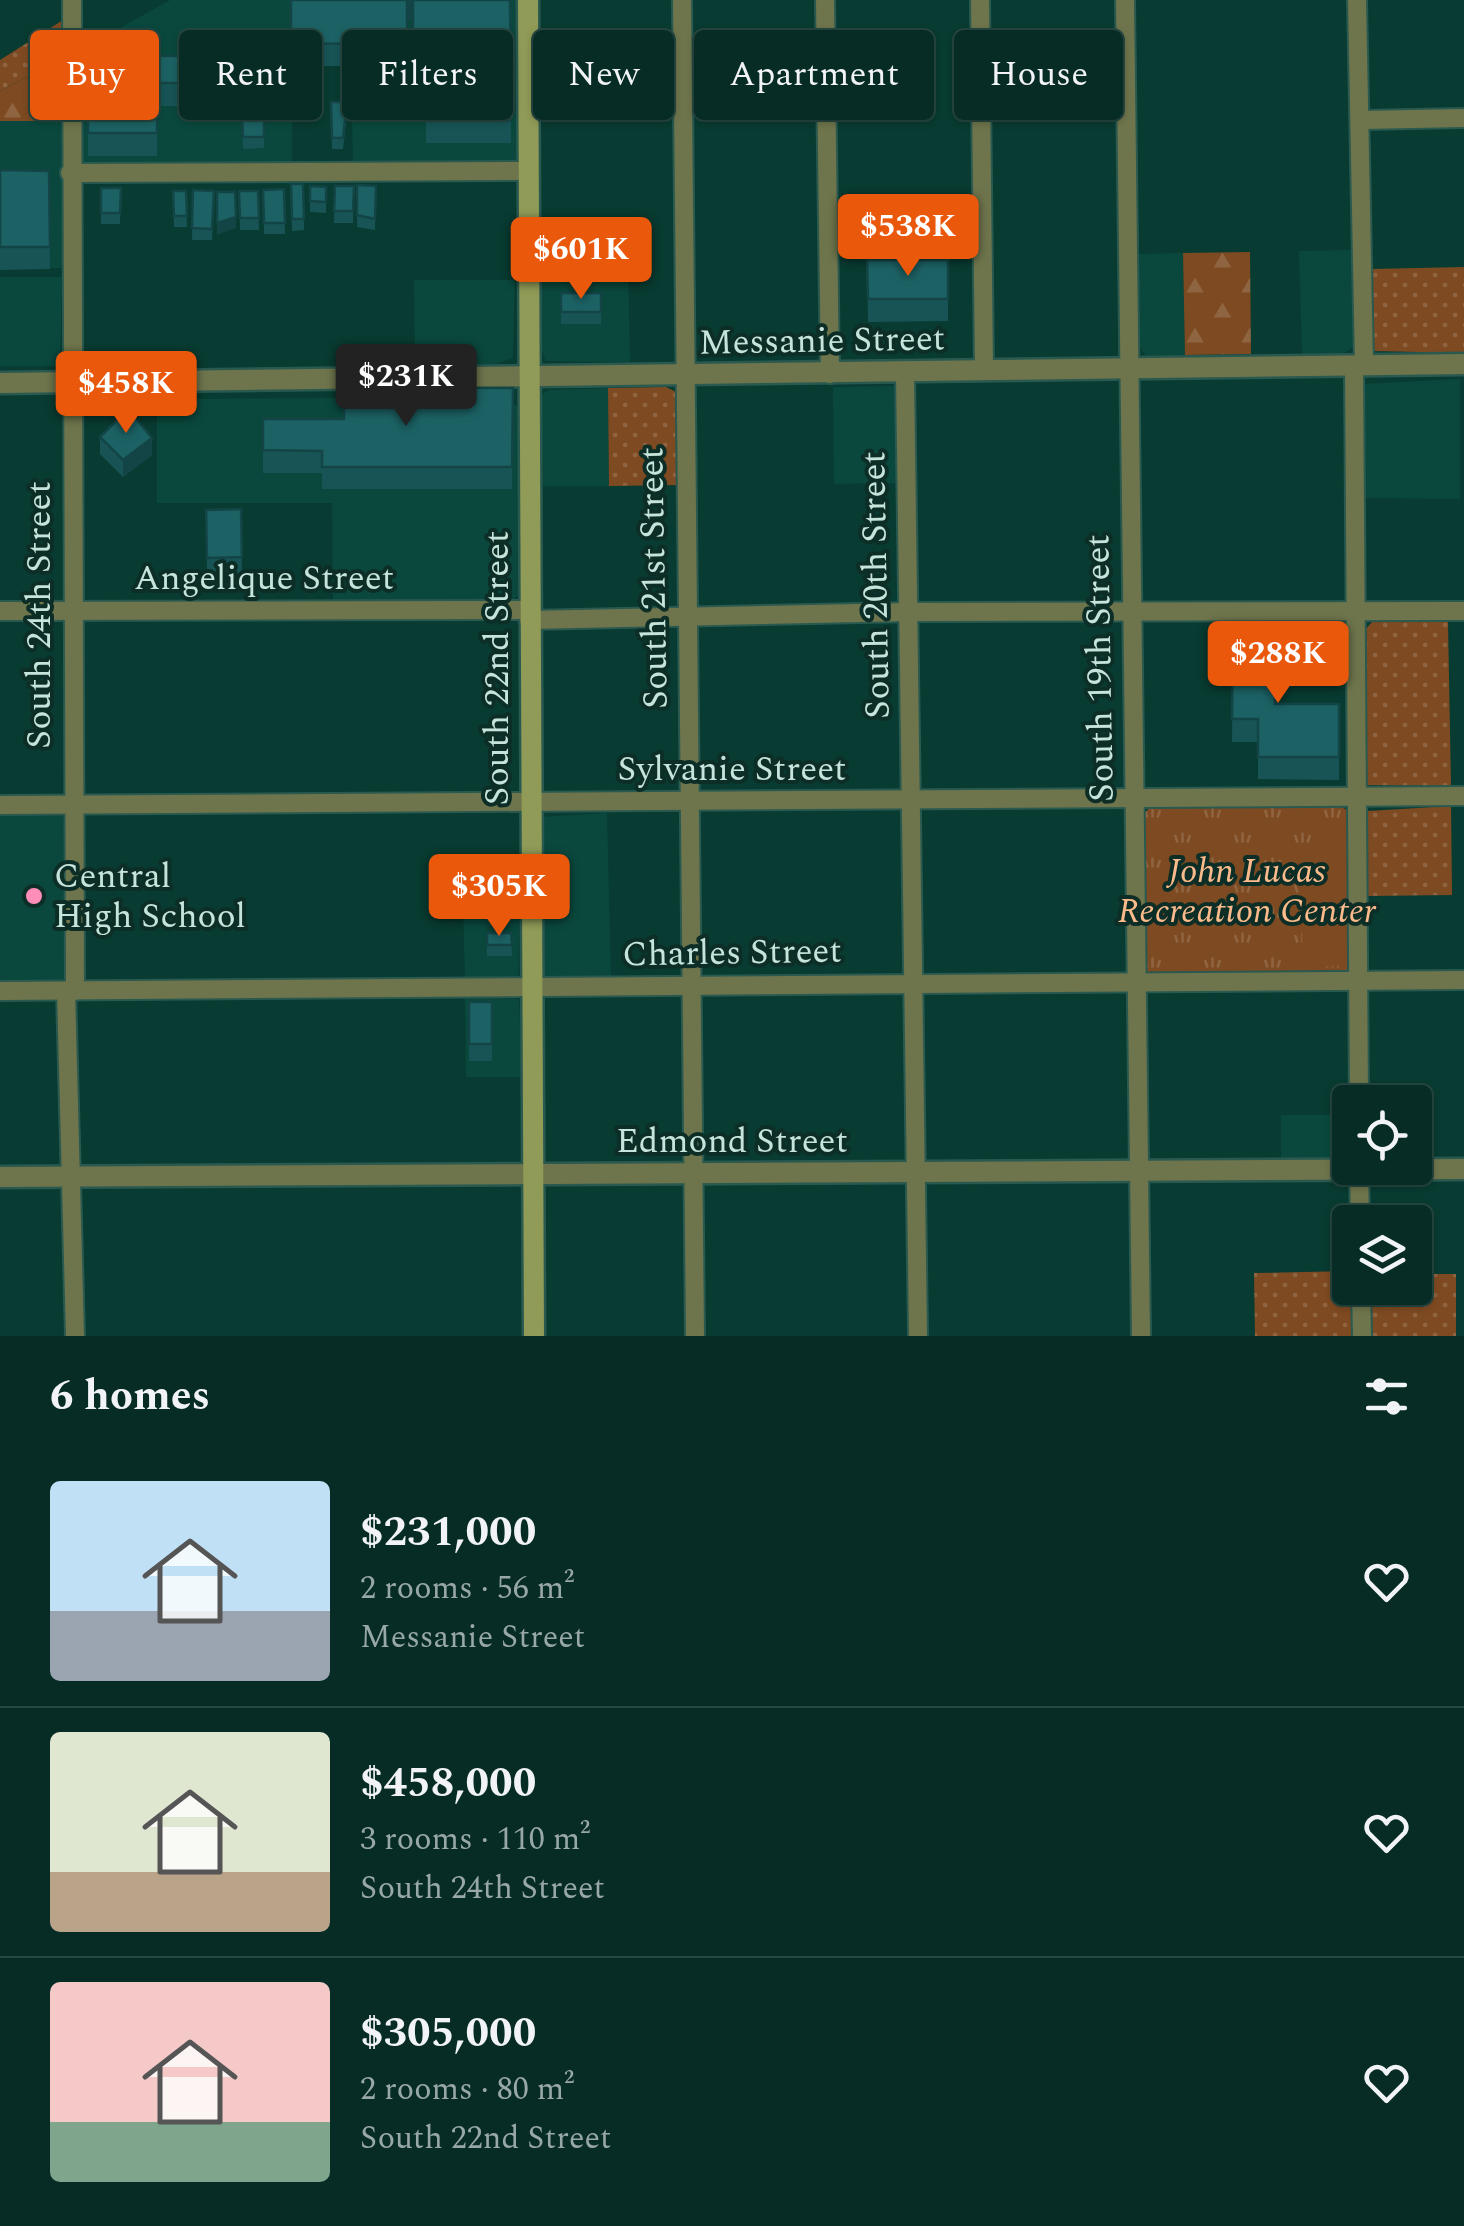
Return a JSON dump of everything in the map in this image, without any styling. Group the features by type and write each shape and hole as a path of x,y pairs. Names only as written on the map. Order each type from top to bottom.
{"main road":[{"name":"South 22nd Street","path":"528,0 534,1336"}],"street":[{"name":"South 24th Street","path":"72,0 70,990 74,1336"},
{"name":"South 21st Street","path":"682,0 695,1336"},
{"path":"825,0 830,374"},
{"path":"980,0 984,371"},
{"name":"South 19th Street","path":"1125,0 1141,1336"},
{"path":"1357,0 1362,120 1354,612 1359,1085"},
{"path":"1362,120 1464,118"},
{"path":"70,173 528,172"},
{"name":"Messanie Street","path":"0,382 1464,364"},
{"name":"South 20th Street","path":"905,373 918,1336"},
{"name":"Angelique Street","path":"0,611 688,618 908,612 1464,611"},
{"name":"Sylvanie Street","path":"0,806 1464,796"},
{"name":"Charles Street","path":"0,990 1464,980"},
{"name":"Edmond Street","path":"0,1177 1332,1169"},
{"name":"Edmond Street","path":"1432,1169 1464,1169"},
{"path":"1361,1305 1362,1336"}],"shaded area":[{"path":"170,0 520,0 520,156 515,163 353,164 352,120 513,120 513,30 342,30 342,66 322,66 322,30 179,30 179,68 159,68 159,30 117,30"},
{"path":"159,75 179,75 179,120 292,120 292,165 83,163 82,120 159,120"},
{"path":"0,121 63,121 63,268 0,269"},
{"path":"1352,250 1353,347 1343,354 1302,354 1299,251"},
{"path":"1183,253 1185,355 1146,356 1140,347 1138,254"},
{"path":"628,258 630,362 546,361 539,344 539,261"},
{"path":"0,277 62,277 60,366 0,366"},
{"path":"414,280 515,280 513,358 493,365 415,366"},
{"path":"1460,379 1460,499 1364,498 1363,384"},
{"path":"897,386 901,483 834,484 833,387"},
{"path":"608,388 609,486 543,486 541,396 548,390"},
{"path":"501,397 517,406 519,417 519,595 510,602 333,602 332,503 157,503 157,399"},
{"path":"607,813 611,980 542,979 540,817"},
{"name":"Central High School","path":"0,815 62,816 66,820 67,979 61,982 0,983"},
{"path":"463,902 520,902 518,979 465,981"},
{"path":"465,998 519,999 522,1077 466,1077"},
{"path":"1281,1115 1332,1115 1332,1159 1281,1161"}],"green space":[{"path":"63,20 63,30 47,30"},
{"path":"30,41 30,76 0,91 0,60"},
{"path":"30,76 30,120 63,121 0,121 0,91"},
{"path":"1250,252 1251,354 1185,355 1183,253"},
{"path":"1464,267 1464,353 1374,351 1372,269"},
{"path":"666,387 676,392 677,485 609,486 608,388"},
{"path":"1372,622 1448,622 1451,786 1367,785 1364,631"},
{"path":"1451,806 1452,895 1368,896 1368,811"},
{"name":"John Lucas Recreation Center","path":"1150,807 1342,807 1348,811 1348,974 1146,974 1144,814"},
{"path":"1343,853 1346,966 1303,967 1300,854"},
{"path":"1332,1271 1332,1305 1352,1305 1353,1336 1255,1336 1254,1273"},
{"path":"1432,1274 1456,1274 1456,1336 1371,1336 1371,1305 1432,1305"}],"building":[{"path":"291,0 407,0 407,30 342,30 342,44 322,44 322,30 291,30"},
{"path":"413,0 510,0 510,30 413,30"},
{"path":"159,56 179,56 179,83 159,83"},
{"path":"331,102 342,102 343,138 332,138"},
{"path":"88,120 157,120 157,133 88,133"},
{"path":"242,120 264,120 264,137 243,137"},
{"path":"0,170 49,171 50,247 0,247"},
{"path":"291,184 303,184 304,219 292,219"},
{"path":"357,185 376,186 375,219 357,215"},
{"path":"310,186 326,187 326,202 310,201"},
{"path":"335,186 354,186 353,211 334,211"},
{"path":"101,188 121,188 120,213 101,213"},
{"path":"284,189 285,223 264,223 263,190"},
{"path":"193,190 214,191 212,229 192,228"},
{"path":"173,191 186,191 187,216 174,216"},
{"path":"239,191 258,191 259,218 240,218"},
{"path":"217,192 235,192 236,217 217,223"},
{"path":"867,260 948,260 948,299 868,299"},
{"path":"561,293 601,293 601,312 561,312"},
{"path":"344,387 513,388 512,467 322,467 322,451 263,450 263,419 344,419"},
{"path":"128,409 152,438 123,460 100,437"},
{"path":"241,509 242,557 207,558 206,510"},
{"path":"1233,634 1275,635 1275,704 1339,704 1339,757 1258,757 1258,719 1232,719"},
{"path":"487,933 511,933 512,945 487,945"},
{"path":"469,1002 492,1002 492,1044 469,1044"}],"place":[{"name":"Central High School","path":"34,896"}]}
